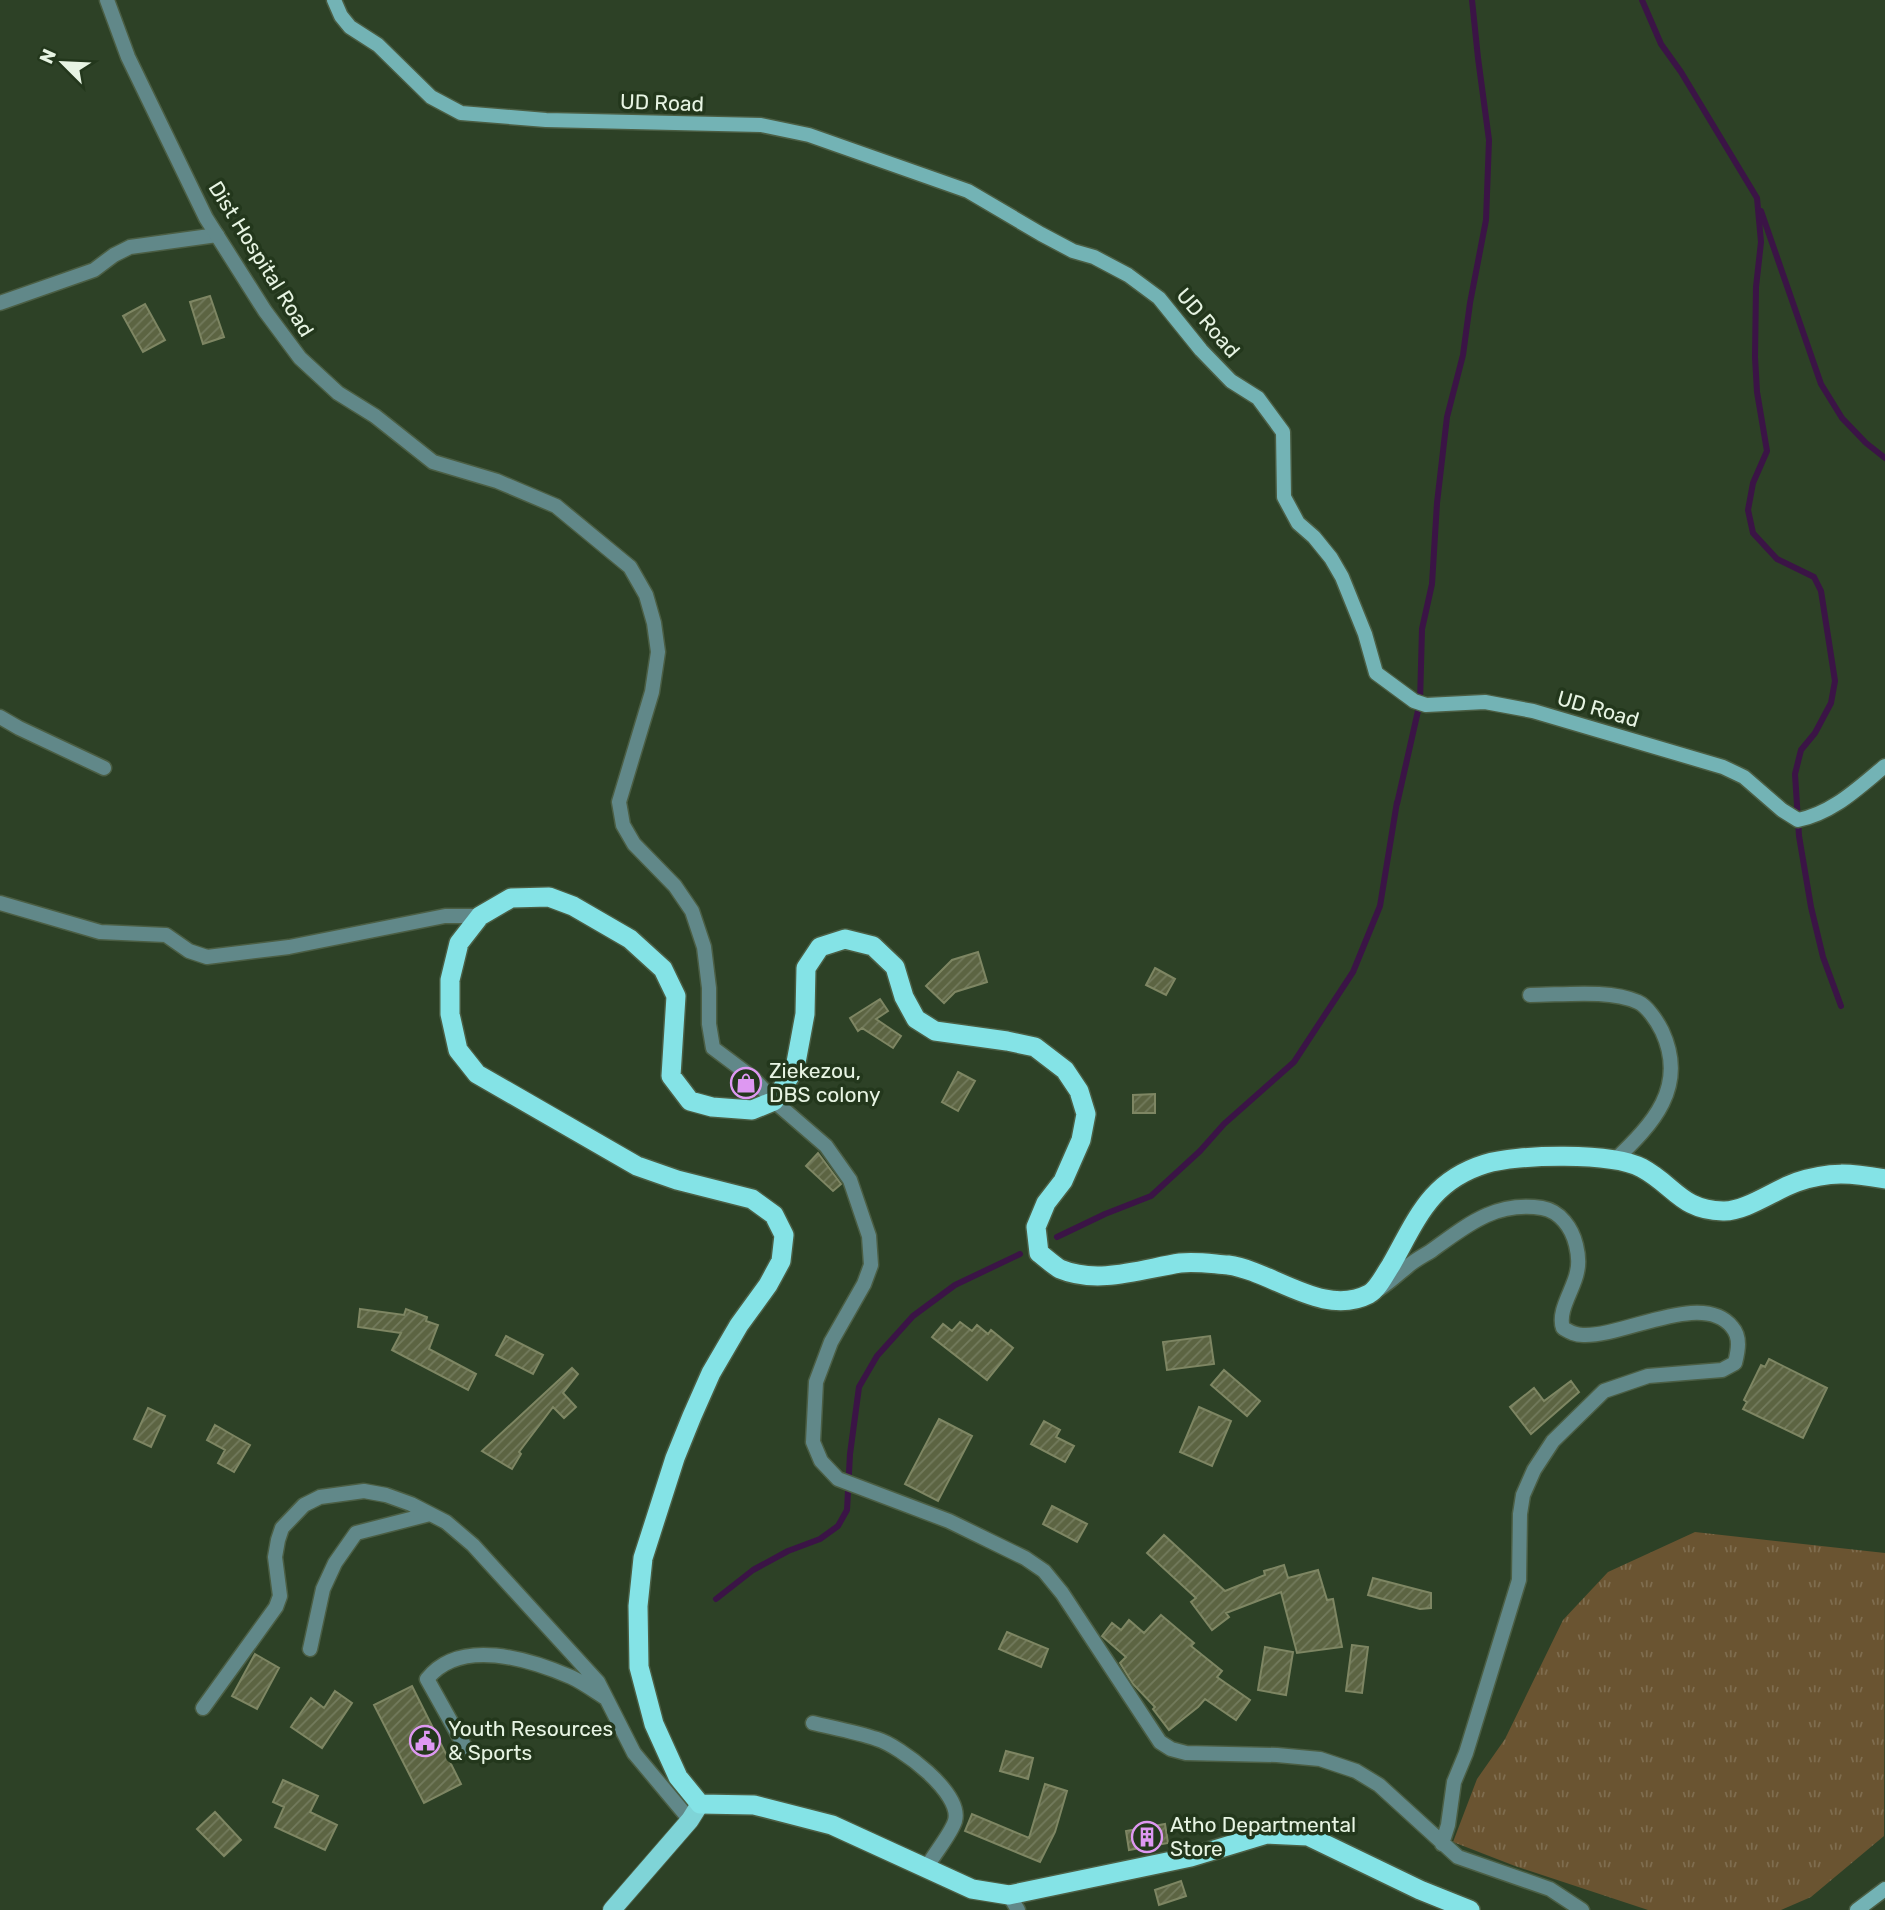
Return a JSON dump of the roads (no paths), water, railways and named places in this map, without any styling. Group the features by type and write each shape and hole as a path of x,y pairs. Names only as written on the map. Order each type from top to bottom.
{"highway":[{"path":"1471,1910 1420,1890 1308,1836 1267,1835 1014,1902 972,1889 832,1825 754,1805 695,1812 654,1724 639,1667 638,1606 643,1558 675,1458 711,1373 739,1325 768,1285 780,1261 784,1235 774,1215 752,1199 677,1180 637,1166 477,1074 458,1050 450,1014 450,980 458,943 480,916 511,898 549,897 573,906 630,939 663,969 676,996 671,1076 690,1101 712,1107 752,1110 774,1101 795,1068 805,1014 806,968 820,947 845,939 873,946 895,967 904,998 916,1019 935,1031 1035,1047 1065,1070 1079,1091 1086,1114 1081,1140 1063,1181 1046,1203 1036,1227 1039,1253 1059,1268 1077,1273 1113,1276 1183,1263 1211,1263 1238,1266 1307,1294 1351,1301 1372,1293 1416,1218 1437,1190 1460,1174 1486,1163 1521,1158 1558,1155 1639,1166 1663,1182 1683,1201 1702,1210 1728,1212 1796,1182 1823,1175 1849,1172 1885,1179"}],"main road":[{"name":"UD Road","path":"334,0 341,16 350,27 378,45 431,97 461,113 546,120 761,125 809,135 968,191 1041,234 1128,275 1159,298 1201,350 1231,381 1258,398 1272,415 1283,432 1284,497 1291,513 1331,558 1342,577 1365,634 1376,673 1414,701 1436,705 1485,702 1505,705 1679,753 1723,767 1744,777 1782,810 1798,820 1816,816 1840,803 1885,766"},
{"path":"612,1910 695,1812"},
{"path":"1857,1910 1885,1889"}],"street":[{"name":"Dist Hospital Road","path":"107,0 128,57 161,128 217,235 265,311 293,349 338,393 375,416 433,462 497,481 556,506 630,567 646,595 658,652 652,692 619,802 623,825 634,844 676,886 692,911 704,947 713,1048 753,1078 774,1101 826,1146 850,1180 869,1236 871,1265 864,1284 831,1342 816,1382 813,1441 821,1461 838,1479 948,1521 1026,1558 1044,1572 1062,1593 1160,1742 1171,1749 1186,1753 1320,1759 1356,1771 1379,1786 1442,1844"},
{"path":"0,303 94,270 130,247 217,235"},
{"path":"0,717 104,768"},
{"path":"0,903 100,932 166,935 188,951 207,957 289,947 445,916 480,916"},
{"path":"1531,995 1617,995 1641,1003 1659,1024 1669,1047 1672,1074 1664,1102 1644,1133 1614,1161"},
{"path":"1372,1293 1392,1281 1409,1265 1461,1227 1502,1209 1539,1208 1547,1209 1561,1217 1571,1230 1576,1247 1578,1270 1562,1312 1560,1321 1563,1328 1581,1335 1598,1335 1690,1312 1711,1312 1726,1319 1736,1331 1739,1350 1735,1363 1722,1370 1648,1376 1604,1391 1553,1441 1534,1470 1523,1495 1520,1514 1519,1580 1466,1753 1454,1782 1448,1825 1442,1844 1458,1857 1550,1889 1582,1910"},
{"path":"203,1708 276,1607 280,1596 275,1557 282,1528 304,1505 320,1497 364,1491 386,1495 446,1522 473,1545 598,1682 634,1753 695,1812"},
{"path":"310,1649 323,1589 335,1563 356,1533 430,1514"},
{"path":"465,1746 427,1679 434,1670 453,1658 480,1655 525,1660 573,1678 608,1700"},
{"path":"813,1723 879,1739 908,1756 949,1794 955,1807 955,1820 927,1867"}],"waterway":[{"path":"1397,804 1420,702 1422,629 1432,584 1437,503 1447,417 1463,355 1486,220 1489,140 1472,0"},
{"path":"1642,0 1661,44 1681,72 1757,198 1761,242 1756,287 1755,357 1757,392 1767,451 1753,483 1748,510 1753,533 1777,559 1814,577 1821,591 1835,681 1831,703 1815,733 1801,750 1795,774 1799,836 1811,907 1823,957 1841,1006"},
{"path":"1761,211 1821,384 1842,418 1885,458"},
{"path":"1057,1237 1151,1196 1200,1151 1224,1124 1294,1062 1353,972 1380,906 1397,802"},
{"path":"716,1599 753,1570 788,1551 820,1539 838,1526 847,1510 850,1454 859,1387 877,1356 913,1316 955,1285 1020,1254"}],"place":[{"name":"Ziekezou, DBS colony","path":"746,1083"},
{"name":"Youth Resources & Sports","path":"425,1741"},
{"name":"Atho Departmental Store","path":"1147,1837"}]}
